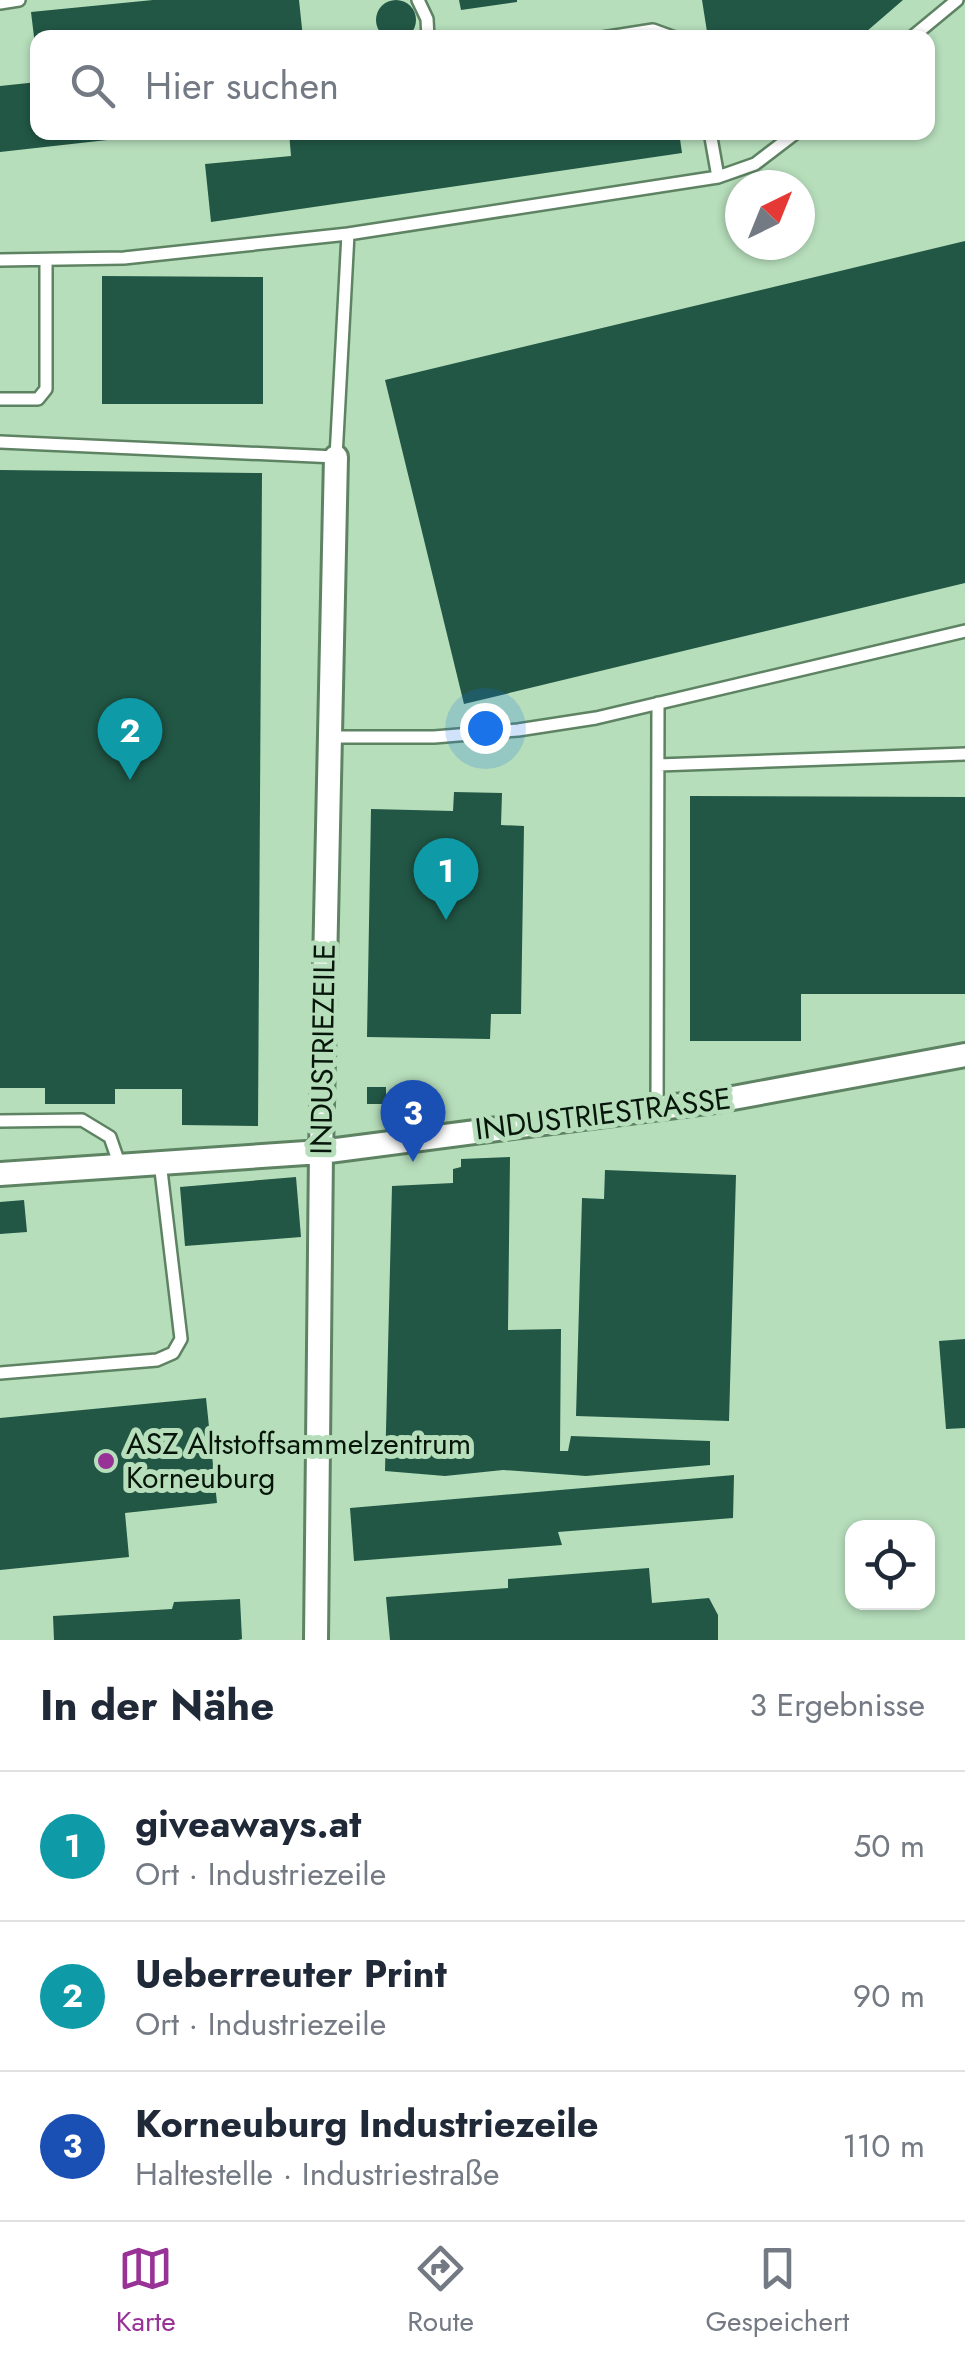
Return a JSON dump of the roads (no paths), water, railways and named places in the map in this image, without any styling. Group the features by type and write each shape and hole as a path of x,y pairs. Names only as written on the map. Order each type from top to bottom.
{"street":[{"name":"INDUSTRIEZEILE","path":"316,1640 320,1152 336,457"},
{"name":"INDUSTRIESTRASSE","path":"0,1174 320,1152 806,1086 965,1056"}],"lane":[{"path":"0,3 19,0"},
{"path":"418,0 428,30"},
{"path":"921,30 956,0"},
{"path":"711,140 718,177"},
{"path":"0,260 124,258 348,234 718,177 755,164 786,140"},
{"path":"0,442 336,457 348,234"},
{"path":"0,399 38,399 46,388 46,260"},
{"path":"329,737 434,737 596,718 965,631"},
{"path":"657,1108 658,704"},
{"path":"658,765 965,754"},
{"path":"0,1121 82,1120 110,1136 120,1166"},
{"path":"0,1373 157,1360 173,1353 181,1339 160,1162"}],"place":[{"name":"Ueberreuter Print","path":"130,780"},
{"name":"giveaways.at","path":"446,920"},
{"name":"Korneuburg Industriezeile","path":"413,1162"},
{"name":"ASZ Altstoffsammelzentrum Korneuburg","path":"106,1461"}]}
